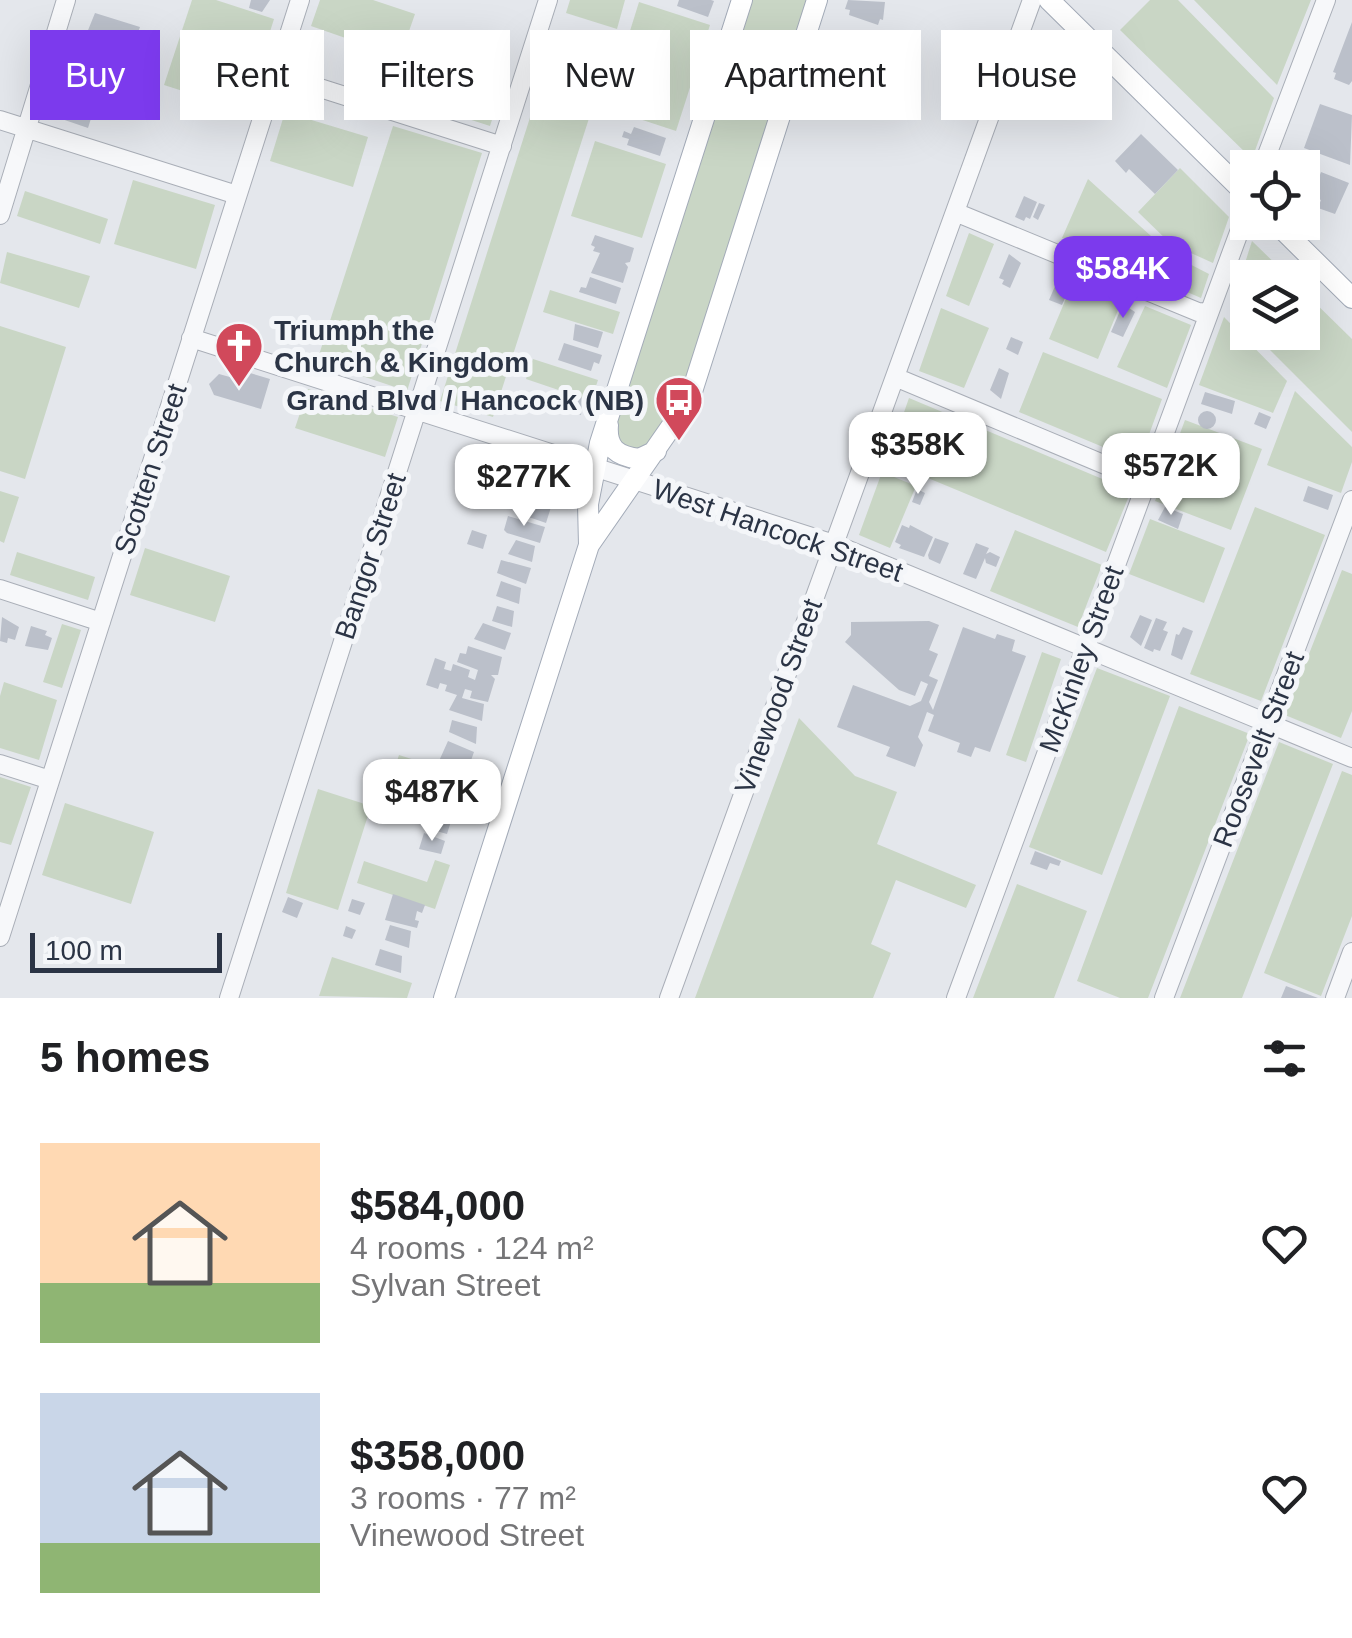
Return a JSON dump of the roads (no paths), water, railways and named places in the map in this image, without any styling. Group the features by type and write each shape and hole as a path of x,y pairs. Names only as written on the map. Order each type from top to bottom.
{"main road":[{"path":"589,545 588,504 608,418 742,0"},
{"path":"444,998 589,545 682,414 694,388 817,0"},
{"path":"1049,0 1230,178"},
{"path":"1293,240 1352,298"},
{"path":"608,418 609,444 615,452 640,459 656,451"}],"street":[{"path":"0,215 66,0"},
{"name":"Scotten Street","path":"290,30 300,0"},
{"name":"Bangor Street","path":"230,998 548,0"},
{"name":"Vinewood Street","path":"669,998 1032,0"},
{"path":"1269,150 1326,0"},
{"path":"324,89 502,146"},
{"path":"0,120 237,195"},
{"name":"Scotten Street","path":"0,936 261,120"},
{"path":"955,212 1198,312 1209,313"},
{"name":"McKinley Street","path":"956,998 1236,240"},
{"name":"West Hancock Street","path":"192,338 834,544 1352,758"},
{"path":"895,377 1146,482"},
{"name":"Roosevelt Street","path":"1164,998 1352,500"},
{"path":"0,589 101,622"},
{"path":"0,764 50,780"},
{"path":"1335,998 1352,952"}],"place":[{"name":"Triumph the Church & Kingdom","path":"239,388"},
{"name":"Grand Blvd / Hancock (NB)","path":"679,442"}]}
